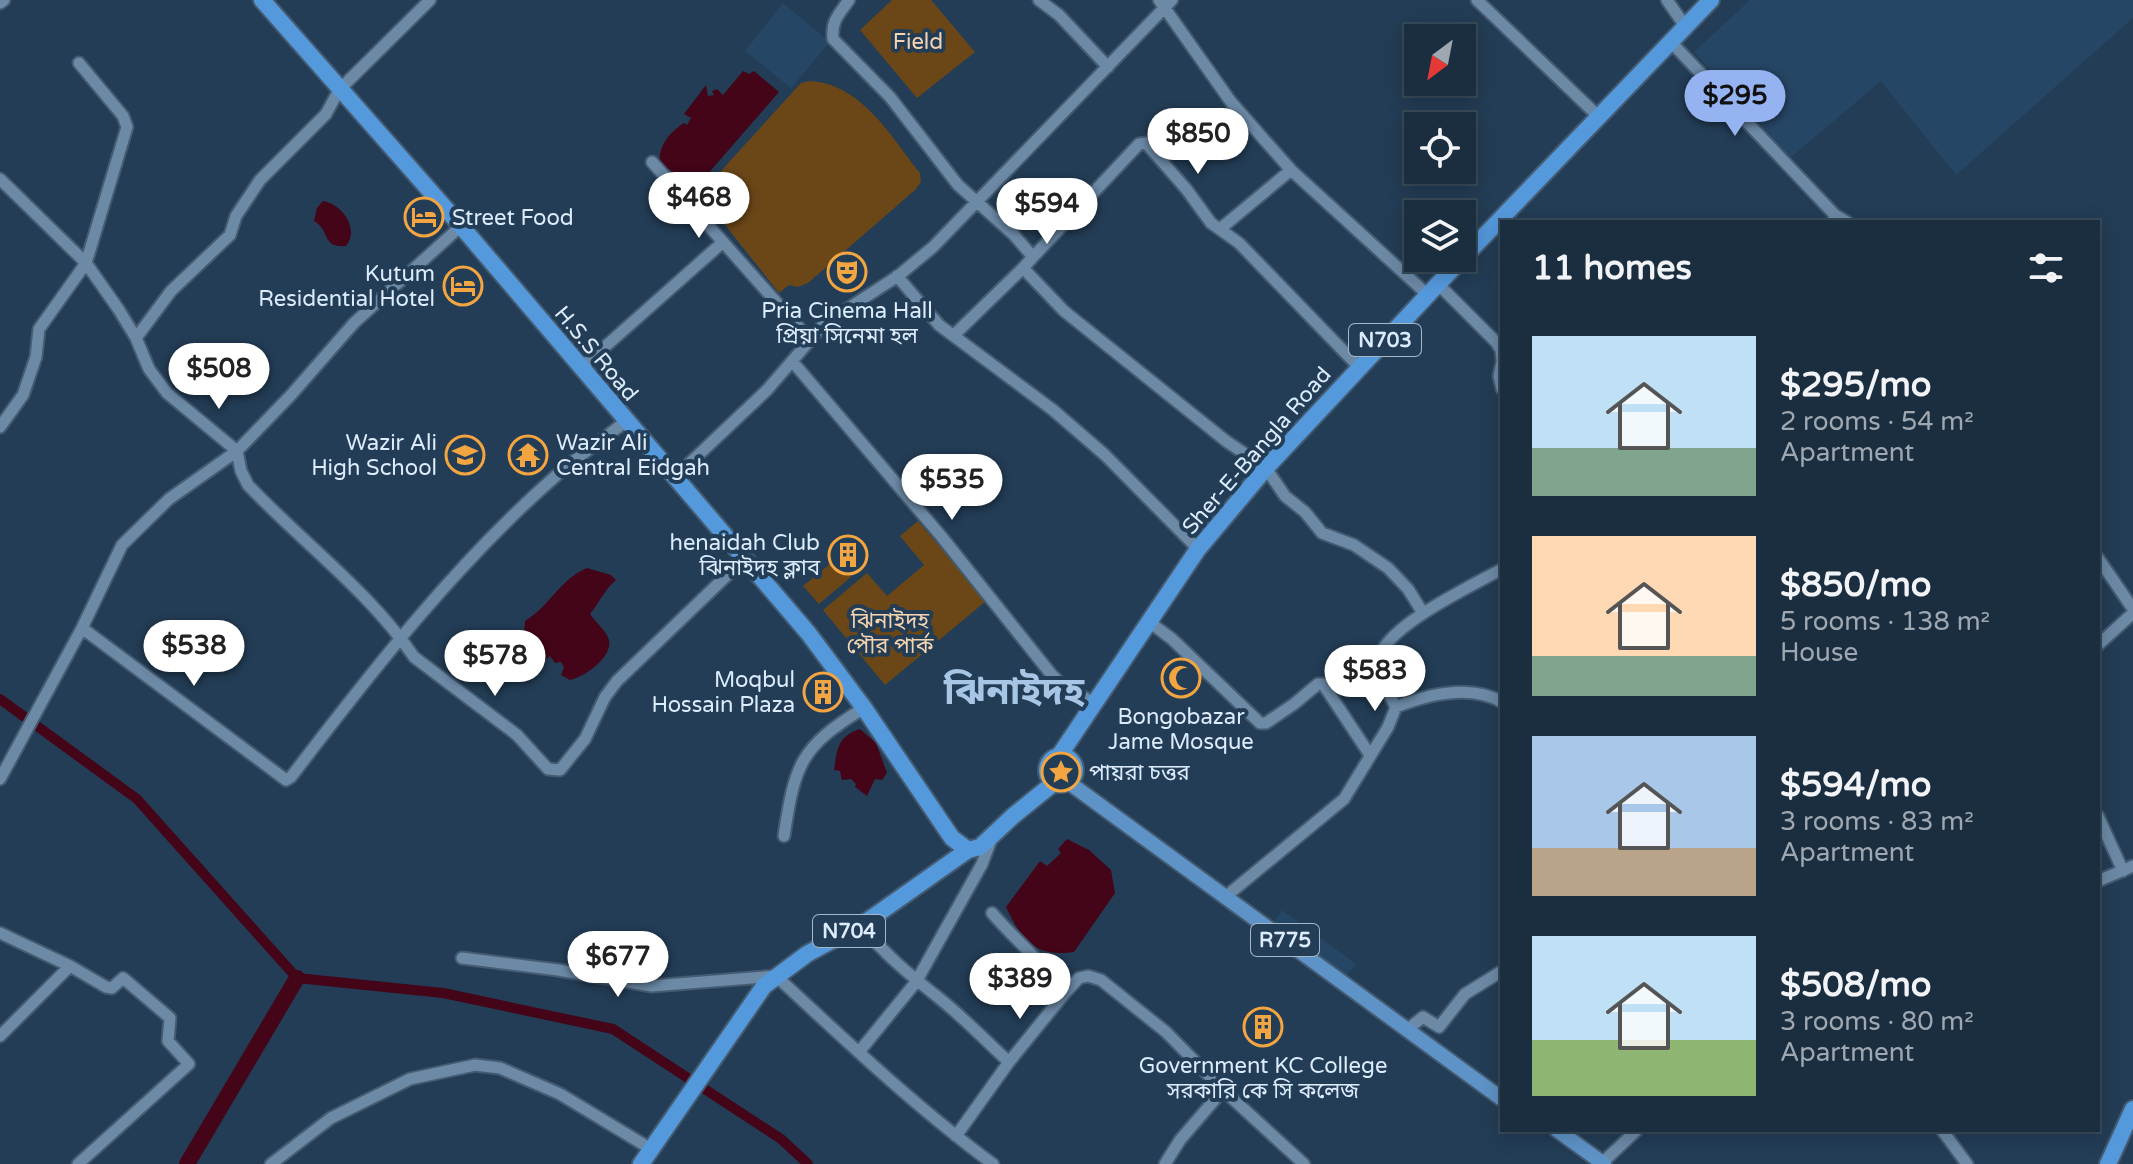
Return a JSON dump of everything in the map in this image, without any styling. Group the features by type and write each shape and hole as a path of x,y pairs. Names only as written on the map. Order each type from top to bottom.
{"highway":[{"name":"H.S.S Road","path":"262,0 461,226 809,634 864,708 952,838 968,850"},
{"name":"Sher-E-Bangla Road","path":"1063,772 1093,706 1198,549 1266,468 1359,367 1711,0"},
{"name":"N703","path":"968,850 980,847 1063,772"},
{"name":"N704","path":"641,1164 764,986 807,954 861,925 968,850"},
{"path":"2108,1164 2133,1109"}],"main road":[{"name":"R775","path":"1063,772 1500,1089"},
{"name":"R775","path":"1063,772 1500,1098"},
{"path":"1548,1132 1591,1164"},
{"path":"1560,1132 1603,1164"}],"street":[{"path":"136,338 171,291 230,235 236,216 260,180 326,114 339,90 430,0"},
{"path":"849,0 837,14 832,27 833,39 890,97 958,185 1033,257"},
{"path":"1039,0 1059,15 1108,67"},
{"path":"1477,0 1598,116"},
{"path":"1667,0 1685,26"},
{"path":"675,477 767,390 809,339 838,313 897,276 933,247 1108,67 1165,2 1231,102 1291,170 1500,348"},
{"path":"1670,41 1834,219"},
{"path":"0,427 23,395 36,357 39,329 86,263 127,127 123,116 79,63"},
{"path":"954,335 1143,143 1153,148 1211,223 1239,243 1359,367"},
{"path":"652,162 809,339"},
{"path":"1220,229 1291,170"},
{"path":"0,179 86,263 136,338 149,369 167,393 237,451 248,485 361,593 414,657 517,735 548,769 560,770 585,739 605,697 617,681 745,558"},
{"path":"0,778 82,628 117,554 129,537 169,499 237,451 354,323 461,226"},
{"path":"581,368 723,242"},
{"path":"1023,268 1064,311 1226,441 1266,468 1285,496 1305,512 1322,533 1354,545 1388,568 1408,589 1423,613"},
{"path":"897,276 931,317 1026,388 1105,455 1198,549"},
{"path":"792,361 941,536 1051,674 1093,706"},
{"path":"82,628 286,780 473,558 544,486 626,421"},
{"path":"2100,561 2133,611 2100,643"},
{"path":"1396,707 1379,665 1386,644 1423,613 1500,570"},
{"path":"1148,621 1172,639 1260,723 1266,723 1318,684 1323,684 1370,755"},
{"path":"1230,893 1344,799 1396,707 1432,695 1454,693 1480,694 1500,701"},
{"path":"784,836 799,765 821,738 864,708"},
{"path":"2100,820 2128,869 2100,880"},
{"path":"859,1052 916,982 982,864 993,836"},
{"path":"992,913 1049,969 1065,993"},
{"path":"861,925 884,953 942,1000 1009,1062"},
{"path":"0,933 109,988 123,978 170,1018 168,1041 189,1064 78,1164"},
{"path":"462,958 652,986 776,976 859,1052 993,1164"},
{"path":"0,1036 70,966"},
{"path":"1413,1025 1423,1017 1439,1027 1465,994 1500,972"},
{"path":"956,1136 1009,1062 1065,993 1079,978 1088,976 1101,980 1166,1032 1223,1090 1304,1164"},
{"path":"271,1164 331,1118 410,1079 475,1065 500,1068 560,1094 653,1148"},
{"path":"1165,1164 1180,1140 1223,1090"},
{"path":"1603,1164 1635,1132"},
{"path":"1943,1132 1967,1164"}],"shaded area":[{"path":"1750,0 2133,0 2133,18 1956,175 1881,81 1790,158 1694,52"},
{"path":"783,3 830,42 791,88 745,51"},
{"path":"743,71 749,74 754,71 779,92 699,184 693,186 660,163 663,145 674,131 684,123 687,125 691,118 684,114 706,85 708,96 714,95 712,91 717,89 723,95"},
{"path":"323,201 337,207 347,218 351,232 346,246 329,242 323,229 314,221 317,208"},
{"path":"587,568 611,575 616,580 590,614 606,633 609,646 597,665 570,680 561,675 564,667 561,662 555,663 550,656 537,661 533,646 524,634 525,621 569,579"},
{"path":"860,729 876,743 887,773 882,780 875,779 867,796 855,787 851,779 842,780 840,771 834,770 840,744 847,735"},
{"path":"1067,839 1089,850 1111,870 1115,893 1074,952 1049,952 1039,949 1024,937 1006,907 1040,861 1047,866 1061,853 1058,849"},
{"path":"1282,910 1356,964 1347,975 1274,922"}],"green space":[{"name":"Field","path":"892,0 931,0 975,52 917,98 860,30"},
{"path":"801,83 828,84 860,102 898,144 920,173 921,182 808,283 798,287 789,285 779,293 710,206 706,196 710,183"},
{"name":"ঝিনাইদহ পৌর পার্ক","path":"918,521 986,601 885,685 823,610 867,573 887,596 924,565 900,536"},
{"path":"836,559 851,577 819,604 803,586"}],"waterway":[{"path":"0,699 137,799 297,978 443,993 613,1029 781,1139 808,1164"},
{"path":"187,1164 297,978"}],"place":[{"name":"Street Food","path":"424,217"},
{"name":"Pria Cinema Hall প্রিয়া সিনেমা হল","path":"847,272"},
{"name":"Kutum Residential Hotel","path":"463,286"},
{"name":"Wazir Ali High School","path":"465,455"},
{"name":"Wazir Ali Central Eidgah","path":"528,455"},
{"name":"henaidah Club ঝিনাইদহ ক্লাব","path":"848,555"},
{"name":"Bongobazar Jame Mosque","path":"1181,678"},
{"name":"Moqbul Hossain Plaza","path":"823,692"},
{"name":"পায়রা চত্তর","path":"1061,772"},
{"name":"Government KC College সরকারি কে সি কলেজ","path":"1263,1027"}],"district":[{"name":"ঝিনাইদহ","path":"1014,691"}]}
